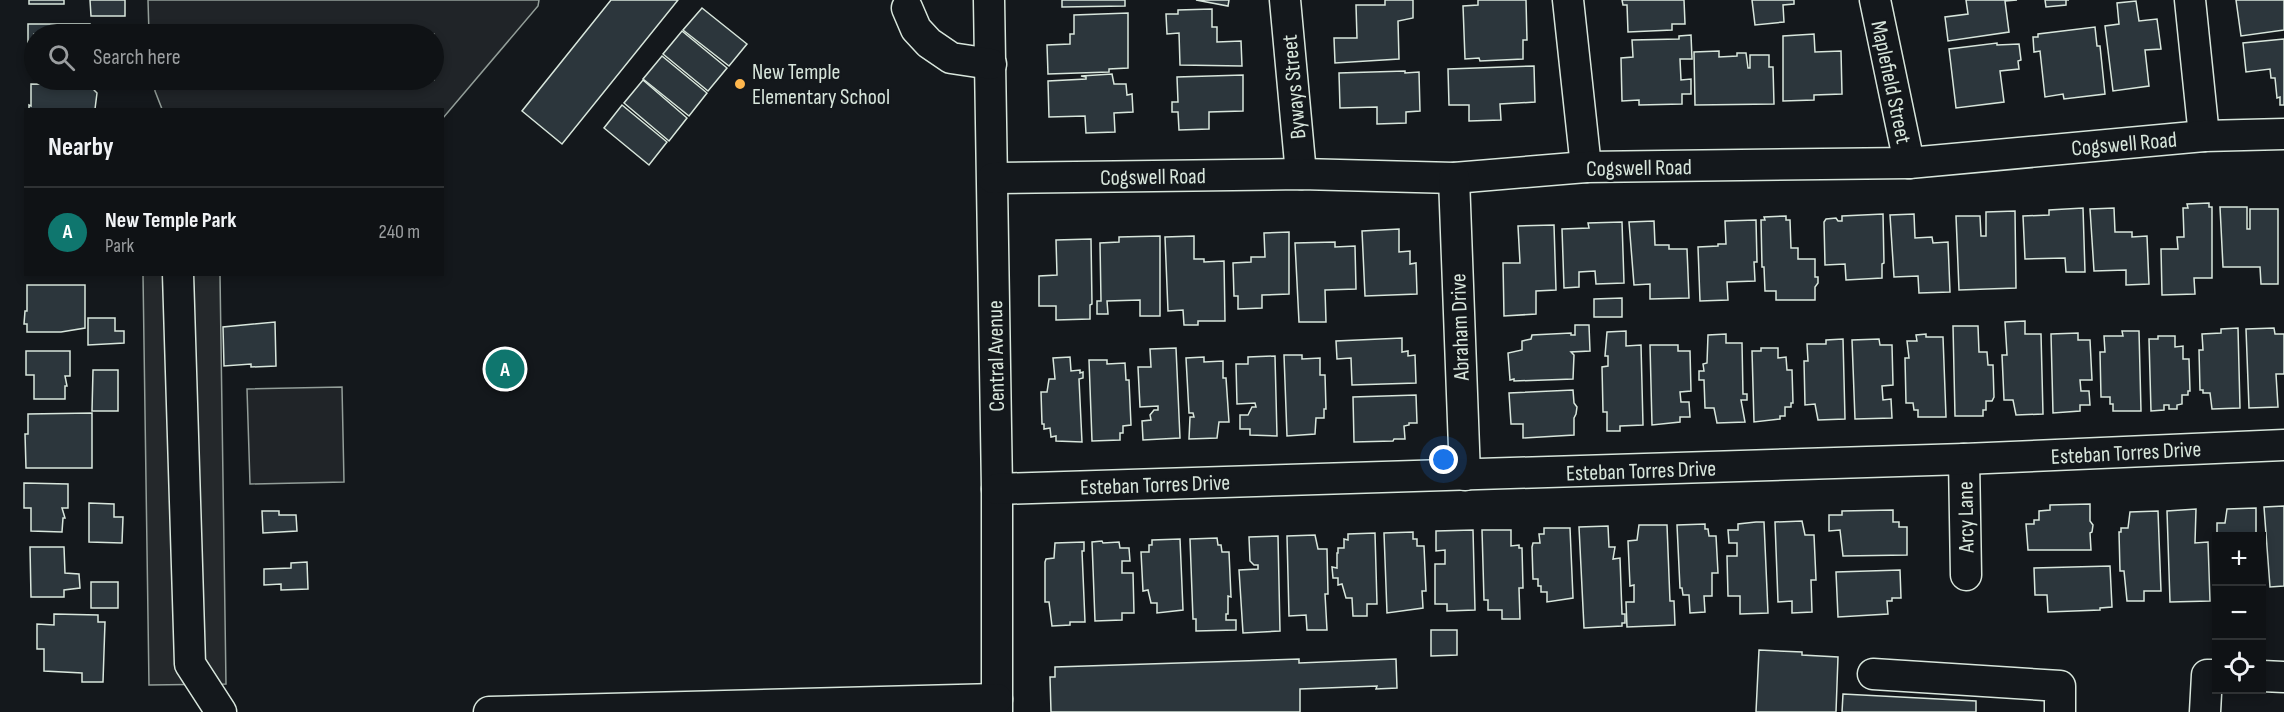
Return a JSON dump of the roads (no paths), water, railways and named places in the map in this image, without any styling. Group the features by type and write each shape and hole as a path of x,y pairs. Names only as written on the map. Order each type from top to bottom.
{"street":[{"name":"Central Avenue","path":"989,0 997,489 997,706"},
{"name":"Byways Street","path":"1285,0 1301,174"},
{"path":"1568,0 1586,167"},
{"name":"Maplefield Street","path":"1875,0 1909,163"},
{"path":"2190,0 2204,135"},
{"path":"901,2 916,29 929,43 951,58 990,64"},
{"name":"Cogswell Road","path":"993,178 1301,174 1454,178 1586,167 1909,163 2204,135 2284,134"},
{"name":"Abraham Drive","path":"1454,178 1465,475"},
{"path":"178,276 190,664 221,712"},
{"name":"Esteban Torres Drive","path":"997,489 1964,459 2284,445"},
{"name":"Arcy Lane","path":"1964,459 1966,575"},
{"path":"1873,674 2060,686 2060,712"},
{"path":"2205,712 2207,675 2212,675"},
{"path":"2266,676 2284,677"},
{"path":"489,712 997,706"}],"place":[{"name":"New Temple Elementary School","path":"740,84"},
{"name":"New Temple Park","path":"505,369"}]}
